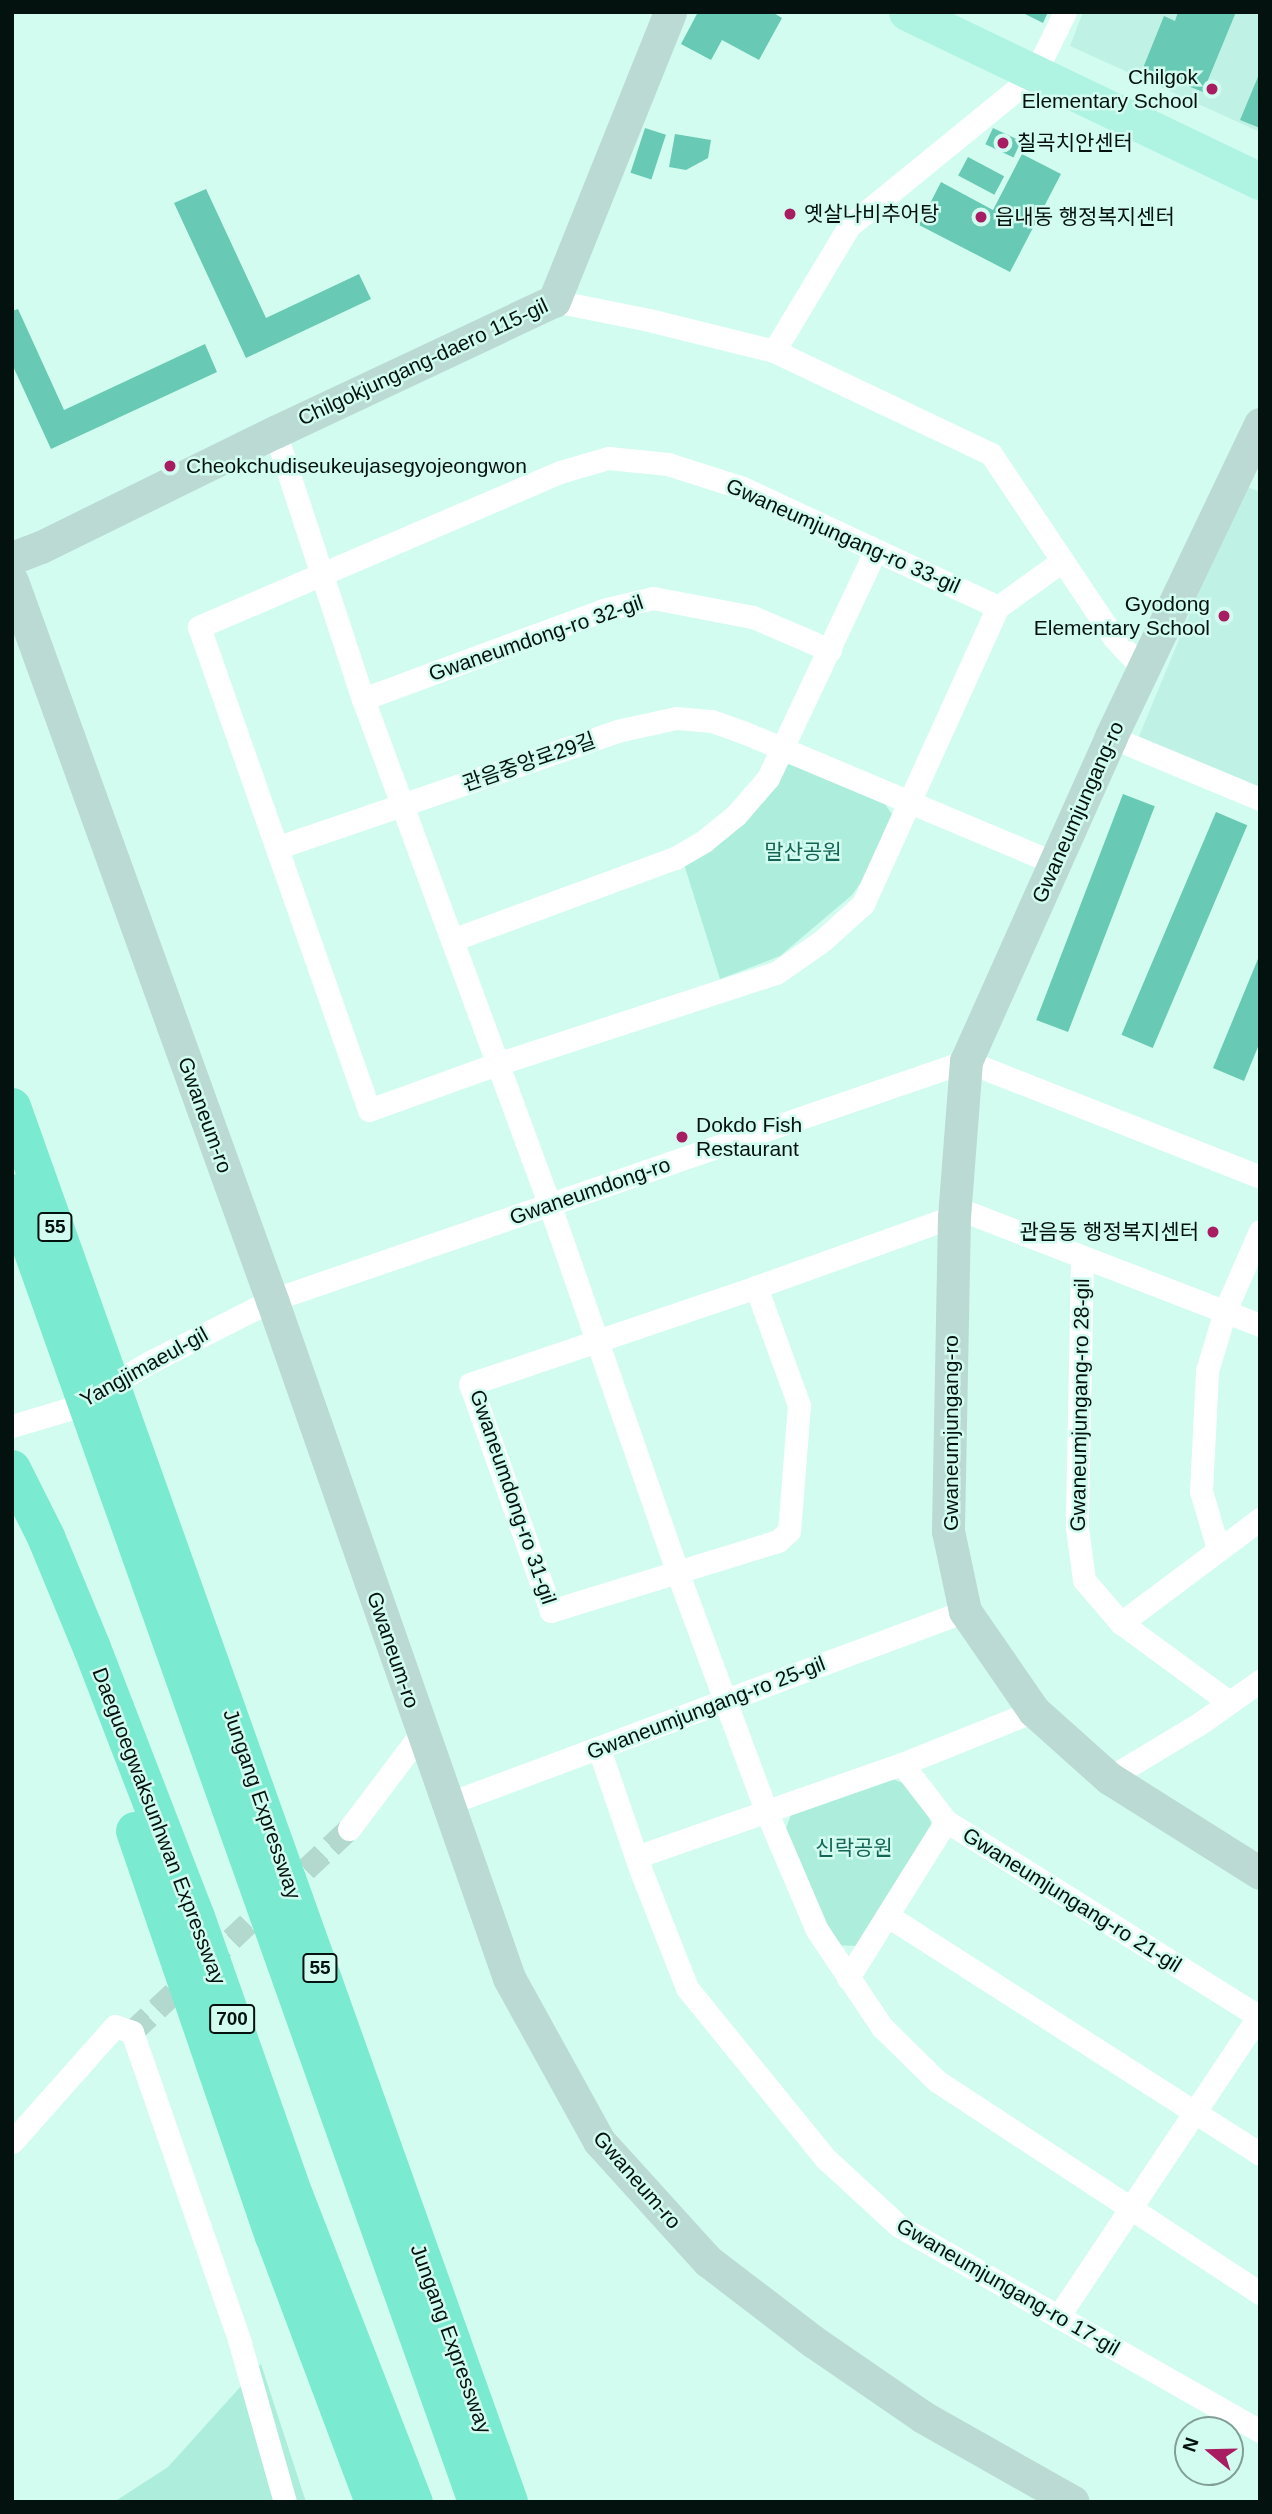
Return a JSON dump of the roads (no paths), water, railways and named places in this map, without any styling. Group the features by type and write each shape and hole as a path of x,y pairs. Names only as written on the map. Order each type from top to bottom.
{"highway":[{"name":"Jungang Expressway","path":"12,1107 85,1352 509,2502"},
{"name":"Jungang Expressway","path":"12,1193 85,1352"},
{"name":"Jungang Expressway","path":"116,1439 477,2502"},
{"name":"Daeguoegwaksunhwan Expressway","path":"12,1469 26,1537 164,1912 274,2236 374,2502"},
{"name":"Daeguoegwaksunhwan Expressway","path":"26,1537 191,1905 294,2195 414,2502"}],"main road":[{"name":"Chilgokjungang-daero 115-gil","path":"12,558 41,547 275,432 554,301 670,12"},
{"path":"907,12 1260,181"},
{"name":"Gwaneumjungang-ro","path":"1256,441 1111,737 966,1061 954,1211 948,1531 965,1611 1034,1711 1109,1778 1260,1873"},
{"name":"Gwaneum-ro","path":"12,581 272,1300 509,1978 599,2141 708,2261 814,2342 923,2417 1057,2497"}],"street":[{"path":"774,351 849,226 1034,75 1065,12"},
{"path":"554,301 649,320 774,351 990,454 1114,638 1143,670"},
{"path":"275,432 363,699 550,1206 678,1574 767,1813 817,1930 882,2027 937,2081 1260,2293"},
{"name":"Gwaneumjungang-ro 33-gil","path":"322,572 565,470 608,458 668,464 743,488 998,607"},
{"path":"452,940 675,858 704,841 736,815 768,778 831,650 876,550"},
{"path":"322,572 199,627 279,847 369,1110 497,1064 776,973 822,941 863,904 998,607 1062,561"},
{"name":"Gwaneumdong-ro 32-gil","path":"363,699 603,610 653,598 753,617 831,650"},
{"name":"관음중앙로29길","path":"279,847 617,730 676,718 712,721 1055,863"},
{"path":"1111,737 1260,799"},
{"path":"966,1061 1260,1177"},
{"name":"Gwaneumdong-ro","path":"272,1300 966,1061"},
{"path":"597,1342 756,1287 954,1211"},
{"name":"Gwaneumjungang-ro 28-gil","path":"954,1211 1260,1325"},
{"path":"1218,1549 1201,1491 1207,1371 1225,1311 1260,1231"},
{"name":"Gwaneumjungang-ro 28-gil","path":"1082,1258 1077,1528 1084,1580 1121,1623 1230,1702"},
{"name":"Gwaneumdong-ro 31-gil","path":"597,1342 470,1384 551,1611 778,1541 789,1531 799,1405 756,1287"},
{"name":"Yangjimaeul-gil","path":"12,1426 69,1409 150,1362 272,1300"},
{"path":"1121,1623 1260,1519"},
{"name":"Gwaneumjungang-ro 25-gil","path":"447,1804 965,1611"},
{"path":"1109,1778 1260,1681"},
{"path":"636,1857 902,1764 1034,1711"},
{"path":"349,1829 422,1732"},
{"name":"Gwaneumjungang-ro 17-gil","path":"599,1749 636,1857 687,1988 825,2158 899,2226 1260,2431"},
{"name":"Gwaneumjungang-ro 21-gil","path":"902,1764 946,1821 1259,2016 1128,2207 1058,2317"},
{"path":"848,1978 946,1821"},
{"path":"888,1916 1260,2154"},
{"path":"12,2142 115,2026 132,2032 240,2343 285,2502"}],"tunnel":[{"path":"132,2032 349,1829"}],"place":[{"name":"Chilgok Elementary School","path":"1212,89"},
{"name":"칠곡치안센터","path":"1003,143"},
{"name":"옛살나비추어탕","path":"790,214"},
{"name":"읍내동 행정복지센터","path":"981,217"},
{"name":"Cheokchudiseukeujasegyojeongwon","path":"170,466"},
{"name":"Gyodong Elementary School","path":"1224,616"},
{"name":"Dokdo Fish Restaurant","path":"682,1137"},
{"name":"관음동 행정복지센터","path":"1213,1232"}],"park label":[{"name":"말산공원","path":"803,852"},
{"name":"신락공원","path":"854,1848"}]}
